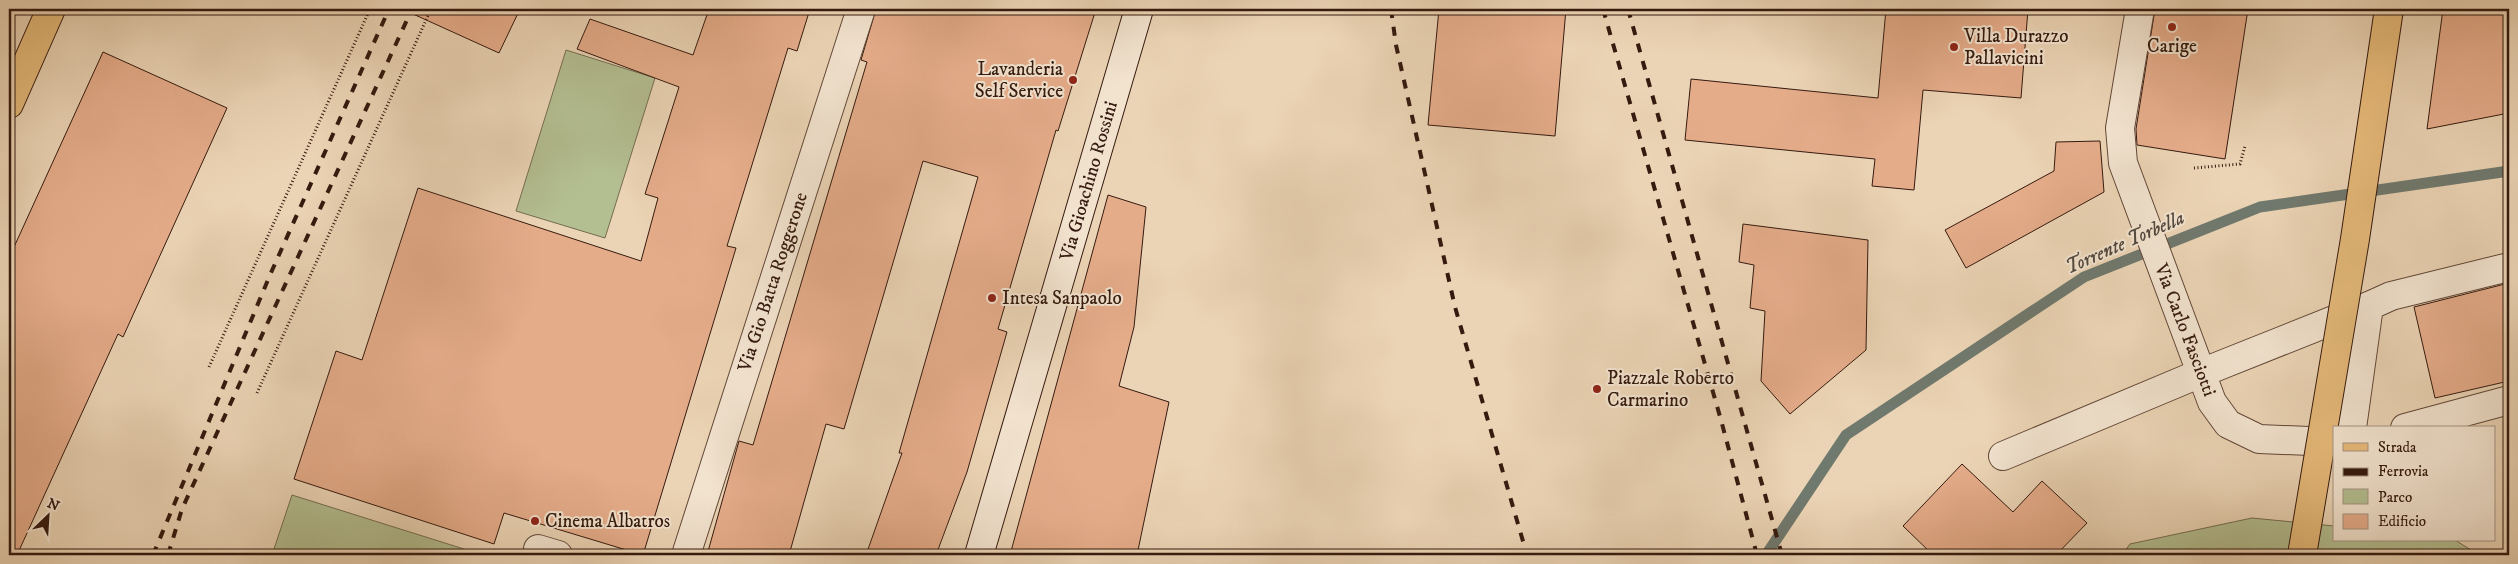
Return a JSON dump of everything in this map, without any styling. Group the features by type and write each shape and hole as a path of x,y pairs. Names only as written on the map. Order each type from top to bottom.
{"main road":[{"path":"9,104 51,9"},
{"path":"23,72 70,9"},
{"path":"2302,555 2354,248 2389,9"}],"street":[{"name":"Via Gio Batta Roggerone","path":"686,555 861,9"},
{"name":"Via Gioachino Rossini","path":"979,555 1139,9"},
{"name":"Via Carlo Fasciotti","path":"2140,9 2120,128 2123,164 2190,344 2192,377 2228,424 2258,439 2333,442"},
{"path":"2192,377 2391,296 2509,266"},
{"path":"2352,426 2369,306"},
{"name":"Via Carlo Fasciotti","path":"2004,456 2192,377"},
{"path":"2412,426 2509,400"}],"path":[{"path":"209,367 370,9"},
{"path":"257,393 431,9"},
{"path":"2194,168 2240,164 2245,146"}],"green space":[{"path":"566,50 655,78 605,238 516,211"},
{"path":"292,495 483,555 272,555"},
{"path":"2252,518 2333,526 2333,542 2458,542 2479,555 2122,555 2130,544"}],"building":[{"path":"402,9 520,9 499,53"},
{"path":"709,9 810,9 797,51 788,48 727,246 736,248 643,555 504,513 494,544 294,479 336,351 362,360 418,188 641,261 658,198 645,194 679,87 577,49 590,19 693,55"},
{"path":"876,9 1096,9 1058,131 1056,130 998,329 1007,332 967,472 936,555 866,555 902,453 899,453 978,177 923,161 844,429 826,424 789,555 707,555 739,441 753,445 867,62 861,60"},
{"path":"1439,9 1566,9 1555,136 1428,125"},
{"path":"1886,9 2028,9 2021,98 1923,90 1914,190 1872,186 1875,159 1685,140 1691,79 1878,98"},
{"path":"2155,9 2248,9 2225,159 2137,145 2136,129"},
{"path":"2443,9 2509,9 2509,113 2427,129"},
{"path":"103,52 227,108 123,337 118,334 17,555 9,555 9,258"},
{"path":"2100,141 2104,192 1966,268 1945,230 2054,171 2056,142"},
{"path":"1108,195 1146,207 1134,327 1119,386 1169,402 1137,555 1010,555"},
{"path":"1743,224 1868,240 1866,350 1790,414 1761,381 1765,311 1750,308 1754,265 1739,262"},
{"path":"2509,283 2509,381 2435,398 2414,307"},
{"path":"1962,464 2013,512 2042,481 2087,523 2056,555 1933,555 1903,526"}],"waterway":[{"name":"Torrente Torbella","path":"1766,555 1846,435 2084,277 2260,207 2509,171"}],"railway":[{"path":"153,555 270,275 389,9"},
{"path":"168,555 182,509 412,9"},
{"path":"1391,9 1396,45 1455,307 1527,555"},
{"path":"1603,9 1721,420 1757,555"},
{"path":"1628,9 1782,555"}],"place":[{"name":"Carige","path":"2172,27"},
{"name":"Villa Durazzo Pallavicini","path":"1954,47"},
{"name":"Lavanderia Self Service","path":"1073,80"},
{"name":"Intesa Sanpaolo","path":"992,298"},
{"name":"Piazzale Roberto Carmarino","path":"1597,389"},
{"name":"Cinema Albatros","path":"535,521"}]}
